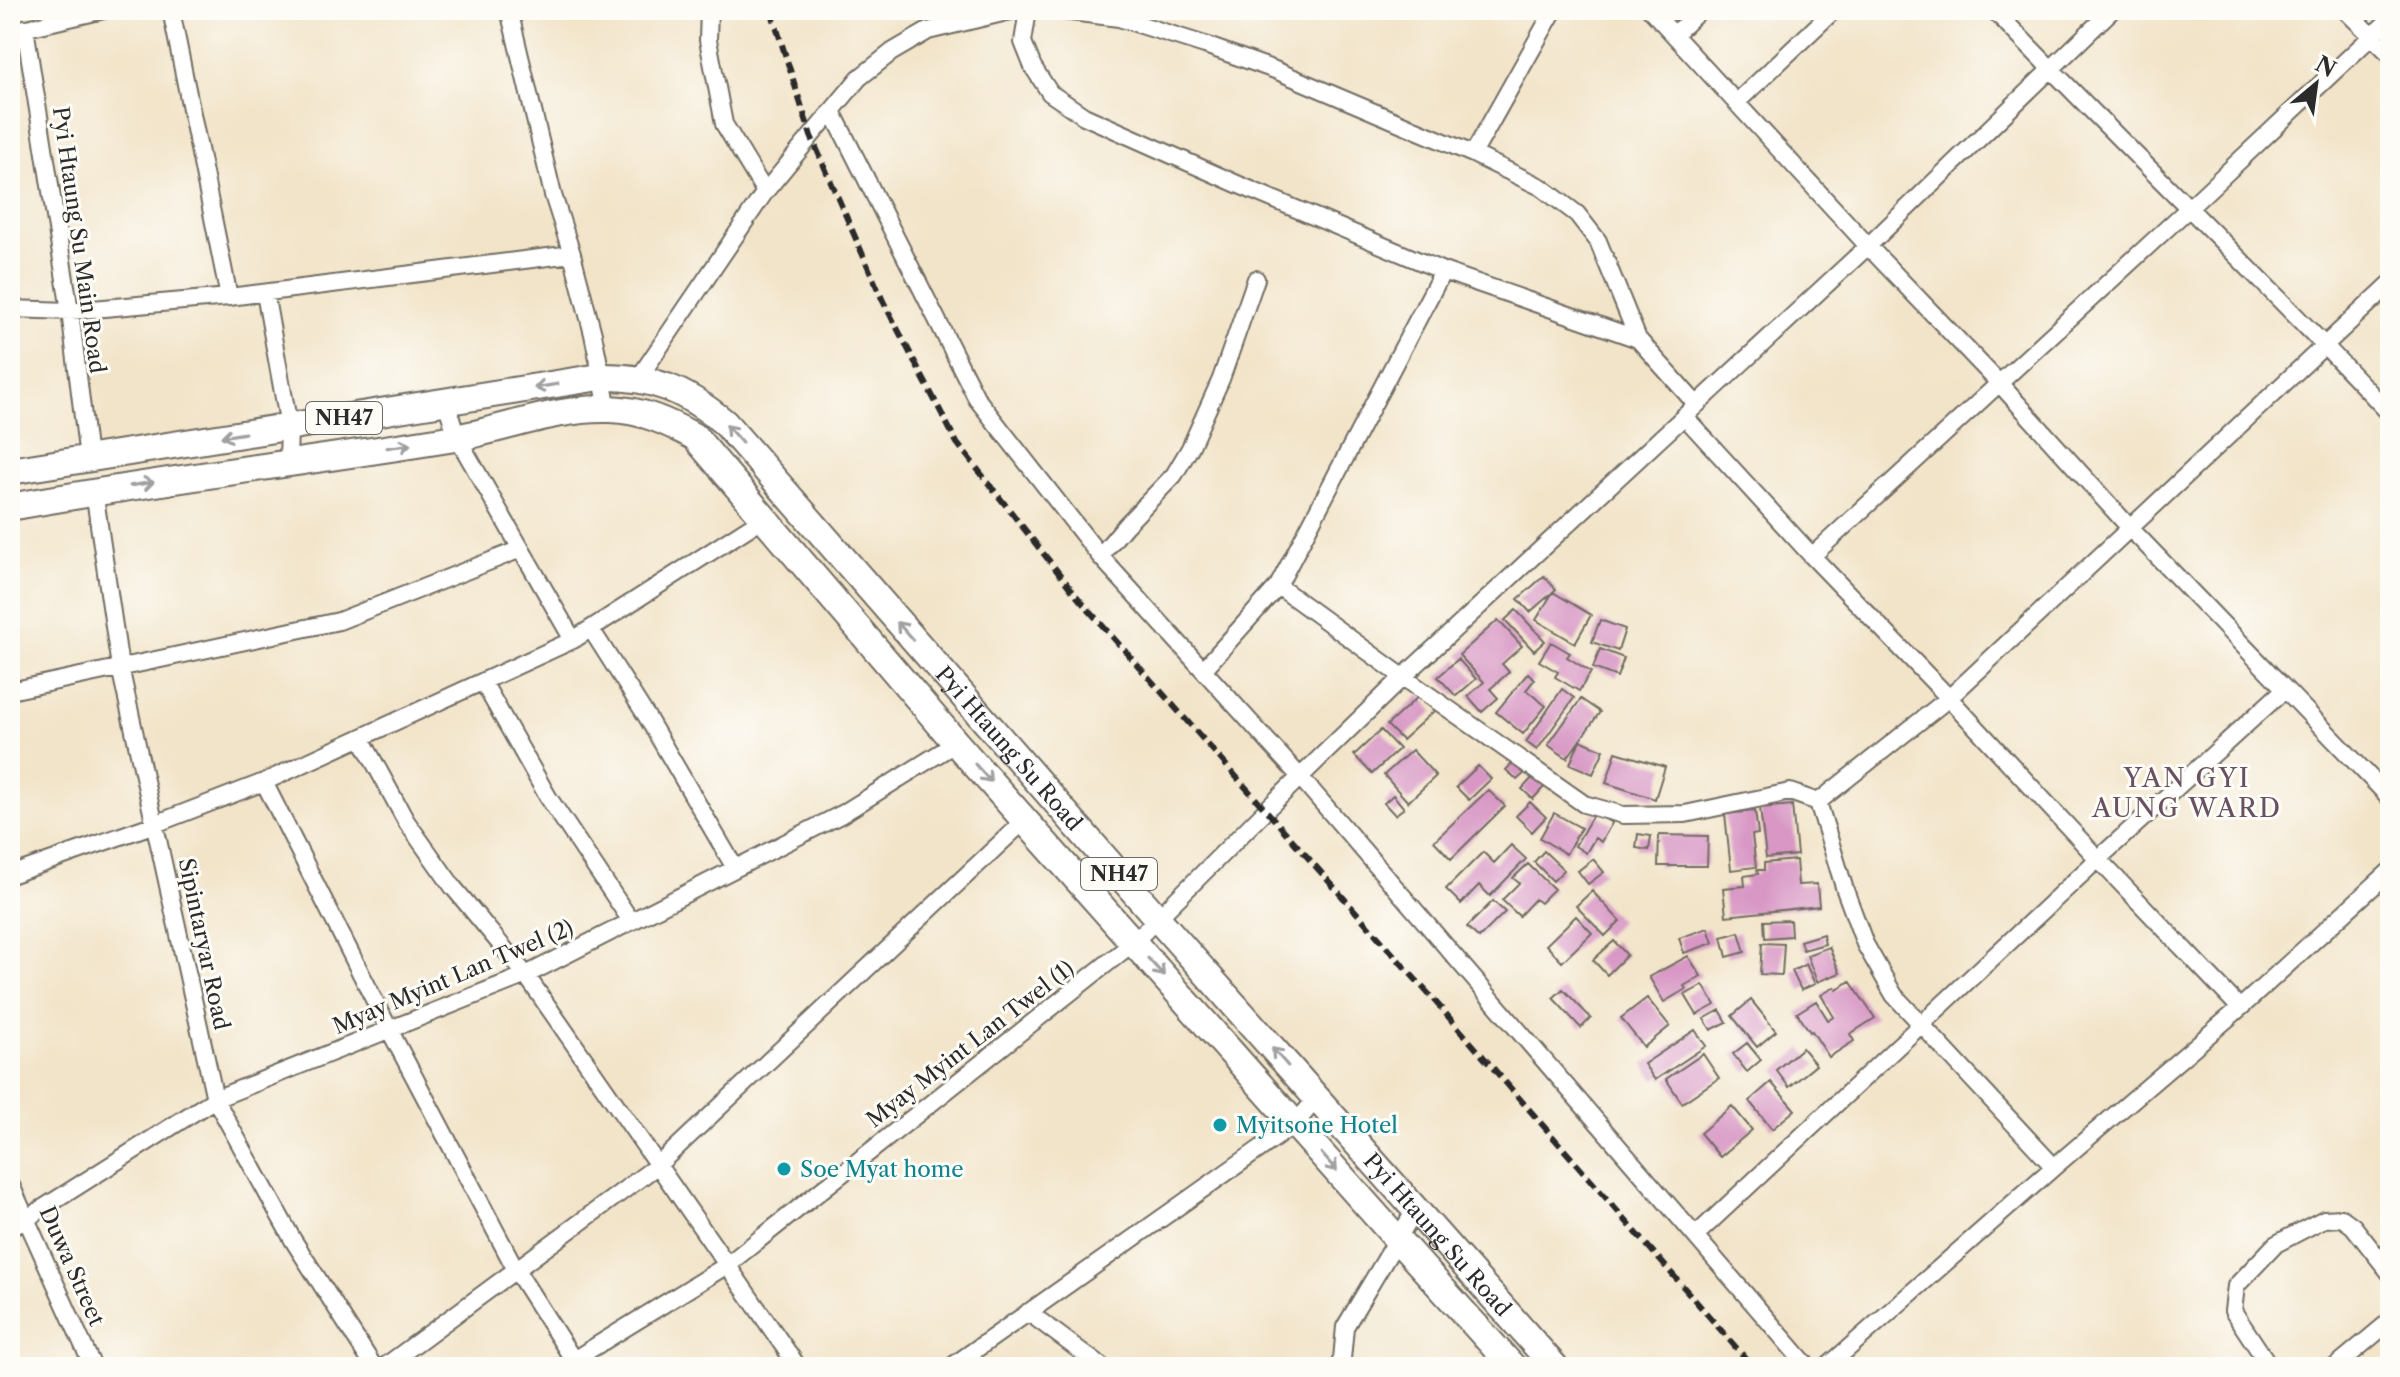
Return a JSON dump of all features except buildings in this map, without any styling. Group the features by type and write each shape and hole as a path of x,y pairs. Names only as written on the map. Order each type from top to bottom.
{"highway":[{"name":"NH47","path":"10,471 600,377 638,379"},
{"name":"Pyi Htaung Su Road","path":"638,379 677,390 725,423 1316,1099 1555,1367"},
{"name":"NH47","path":"10,507 94,491 457,437 574,412 608,409"},
{"name":"Pyi Htaung Su Road","path":"608,409 644,414 695,437 956,743 1513,1367"},
{"path":"799,561 828,543"},
{"path":"916,696 945,677"},
{"path":"1488,1339 1509,1318"}],"street":[{"path":"18,30 73,13 104,10"},
{"path":"171,10 229,297"},
{"path":"509,10 553,195 593,334 608,409"},
{"path":"709,10 708,40 724,124 765,192"},
{"path":"638,379 765,192 859,78 892,52 928,31 1015,10"},
{"path":"1028,10 1023,42 1033,67 1050,93 1084,116 1443,271 1638,339"},
{"path":"1055,10 1119,18 1275,70 1473,154 1541,187 1577,214 1598,241 1638,339 1690,410 1812,556 2240,1008"},
{"path":"1473,154 1554,10"},
{"path":"1651,10 2130,528 2390,798"},
{"path":"1674,35 1700,10"},
{"path":"1736,103 1834,10"},
{"path":"1994,10 2325,344 2390,414"},
{"name":"Myay Myint Lan Twel (1)","path":"571,1365 727,1265 1134,942 1403,677 1868,246 2112,10"},
{"path":"2345,10 2390,54"},
{"path":"1812,556 2390,19"},
{"name":"Pyi Htaung Su Main Road","path":"18,30 70,311 88,458"},
{"path":"832,111 977,399 1100,556 1301,778 1808,1367"},
{"path":"10,309 70,311 229,297 572,254"},
{"path":"1203,670 1278,586 1443,271"},
{"path":"1100,556 1174,475 1190,448 1221,379 1256,279"},
{"path":"1818,802 1949,698 2390,284"},
{"path":"265,293 289,426 288,462"},
{"path":"446,402 457,437 573,640"},
{"name":"Sipintaryar Road","path":"94,491 120,667 215,1099 293,1240 374,1367"},
{"path":"10,875 264,782 573,640 762,519"},
{"path":"10,691 339,621 521,549"},
{"path":"1278,586 1584,804 1623,815 1670,815 1790,792 1818,802"},
{"path":"591,629 647,717 735,868"},
{"path":"483,682 548,797 631,921"},
{"path":"1696,1235 2098,859 2284,690"},
{"path":"361,738 414,832 453,887 526,975 798,1367"},
{"name":"Myay Myint Lan Twel (2)","path":"10,1229 215,1099 526,975 842,814 956,743"},
{"path":"264,782 390,1031 516,1270 571,1365"},
{"path":"1818,802 1865,944 1894,995 2054,1167"},
{"path":"384,1367 658,1165 1025,820"},
{"path":"1827,1367 2240,1008 2390,871"},
{"path":"951,1367 1295,1124 1316,1099"},
{"name":"Duwa Street","path":"10,1183 93,1367"},
{"path":"1338,1367 1342,1359 1345,1327 1415,1210"},
{"path":"2270,1367 2233,1311 2236,1286 2276,1244 2324,1219 2342,1218 2353,1226 2390,1273"},
{"path":"1028,1312 1102,1367"},
{"path":"2335,1367 2390,1321"}],"railway":[{"path":"771,10 811,136 883,301 957,443 1079,599 1753,1367"}],"place":[{"name":"Myitsone Hotel","path":"1220,1125"},
{"name":"Soe Myat home","path":"784,1169"}],"district":[{"name":"YAN GYI AUNG WARD","path":"2187,793"}]}
